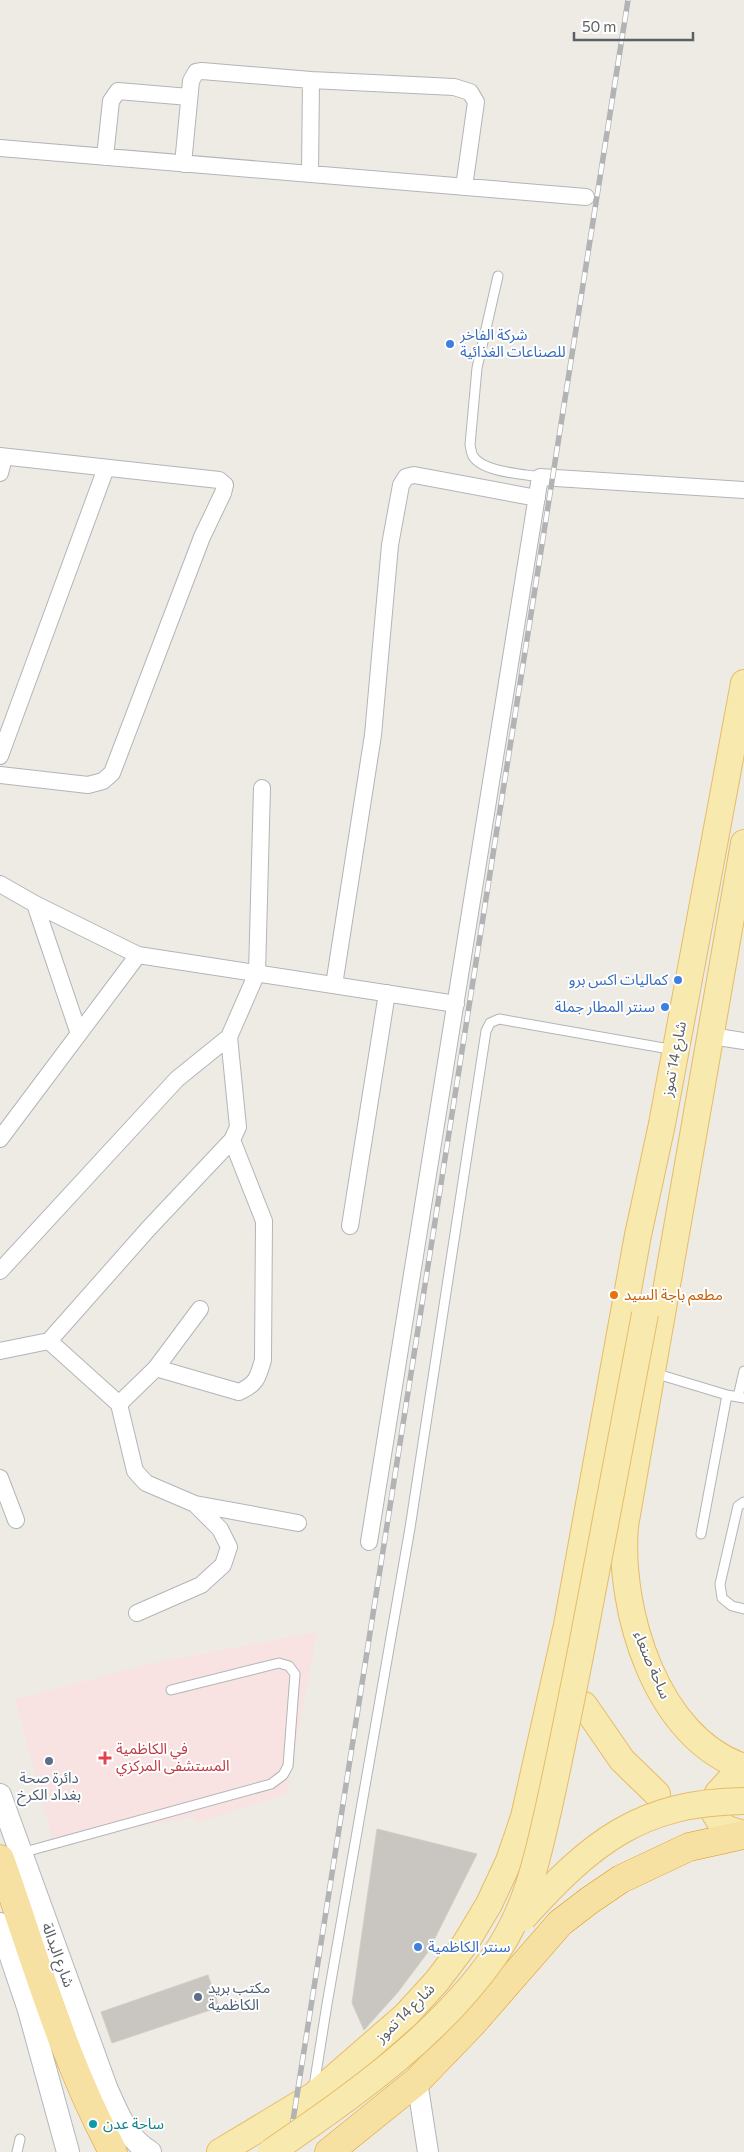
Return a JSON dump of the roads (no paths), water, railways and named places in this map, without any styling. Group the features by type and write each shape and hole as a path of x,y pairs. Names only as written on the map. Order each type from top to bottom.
{"highway":[{"path":"329,2152 418,2081 472,2024 560,1923 622,1879 690,1847 723,1820"},
{"path":"10,1856 66,2050 90,2107 113,2152"},
{"path":"289,2152 317,2107"}],"main road":[{"name":"شارع 14 تموز","path":"603,1434 638,1235 744,683"},
{"path":"712,1036 730,923 740,891 744,844"},
{"path":"271,2152 317,2107 417,2042 437,2023 477,1978 507,1935 522,1906 533,1875 568,1720 645,1314 675,1146 696,1006 705,972 730,923"},
{"name":"ساحة صنعاء","path":"712,1036 624,1526 623,1550 630,1603 636,1629 655,1678 676,1717 702,1745 718,1756 744,1767"},
{"path":"568,1661 567,1625 603,1434 610,1429 620,1429 632,1432 639,1441"},
{"name":"شارع 14 تموز","path":"220,2152 317,2107 437,1981 465,1944 489,1904 509,1861 524,1817 567,1625"},
{"path":"584,1705 622,1760 658,1794"},
{"path":"723,1820 730,1780 744,1776"},
{"name":"شارع البدالة","path":"0,1795 10,1856 118,2114 127,2132 141,2147 150,2152"},
{"path":"507,1935 570,1868 596,1846 618,1832 668,1810 696,1804 744,1801"},
{"path":"0,1924 30,2010 68,2152"}],"street":[{"path":"183,164 189,97 192,76 196,72 454,87 470,92 476,102 464,187"},
{"path":"310,173 311,80"},
{"path":"105,157 111,101 118,91 189,97"},
{"path":"0,148 586,197"},
{"path":"0,473 2,456 218,480 225,485 223,494 202,536 112,773 103,782 88,785 0,775"},
{"path":"0,756 106,468"},
{"path":"334,985 373,735 390,545 401,485 406,477 414,475 537,498"},
{"path":"369,1542 540,477 744,490"},
{"path":"0,1271 177,1079 229,1037 257,972 262,788"},
{"path":"0,884 138,955 456,1004"},
{"path":"36,904 79,1034"},
{"path":"0,1139 138,955"},
{"path":"350,1226 387,993"},
{"path":"712,1036 744,1041"},
{"path":"0,1351 48,1342 149,1228 232,1140 238,1128 229,1037"},
{"path":"156,1368 239,1392 251,1387 259,1374 263,1360 264,1221 232,1140"},
{"path":"119,1404 156,1368 200,1309"},
{"path":"48,1342 119,1404 135,1470 146,1483 195,1504 298,1523"},
{"path":"0,1478 16,1520"},
{"path":"137,1613 201,1585 223,1565 229,1547 220,1529 195,1504"},
{"path":"418,2081 428,2152"}],"lane":[{"path":"498,276 477,368 470,445 473,456 480,464 507,472 540,477"},
{"path":"317,2107 327,2004 410,1528 486,1031 490,1023 499,1019 675,1050"},
{"path":"652,1372 741,1398 744,1371"},
{"path":"701,1534 727,1395"},
{"path":"744,1502 738,1506 720,1584 722,1598 732,1606 744,1609"},
{"path":"10,1856 271,1784 283,1775 288,1766 295,1674 289,1666 279,1663 171,1690"},
{"path":"17,2152 20,2139"}],"railway":[{"path":"288,2152 628,0"}],"place":[{"name":"شركة الفاخر للصناعات الغذائية","path":"450,344"},
{"name":"كماليات اكس برو","path":"678,980"},
{"name":"سنتر المطار جملة","path":"665,1007"},
{"name":"مطعم باجة السيد","path":"614,1295"},
{"name":"في الكاظمية المستشفى المركزي","path":"105,1758"},
{"name":"دائرة صحة بغداد الكرخ","path":"49,1761"},
{"name":"سنتر الكاظمية","path":"418,1947"},
{"name":"مكتب بريد الكاظمية","path":"198,1997"},
{"name":"ساحة عدن","path":"93,2124"}]}
